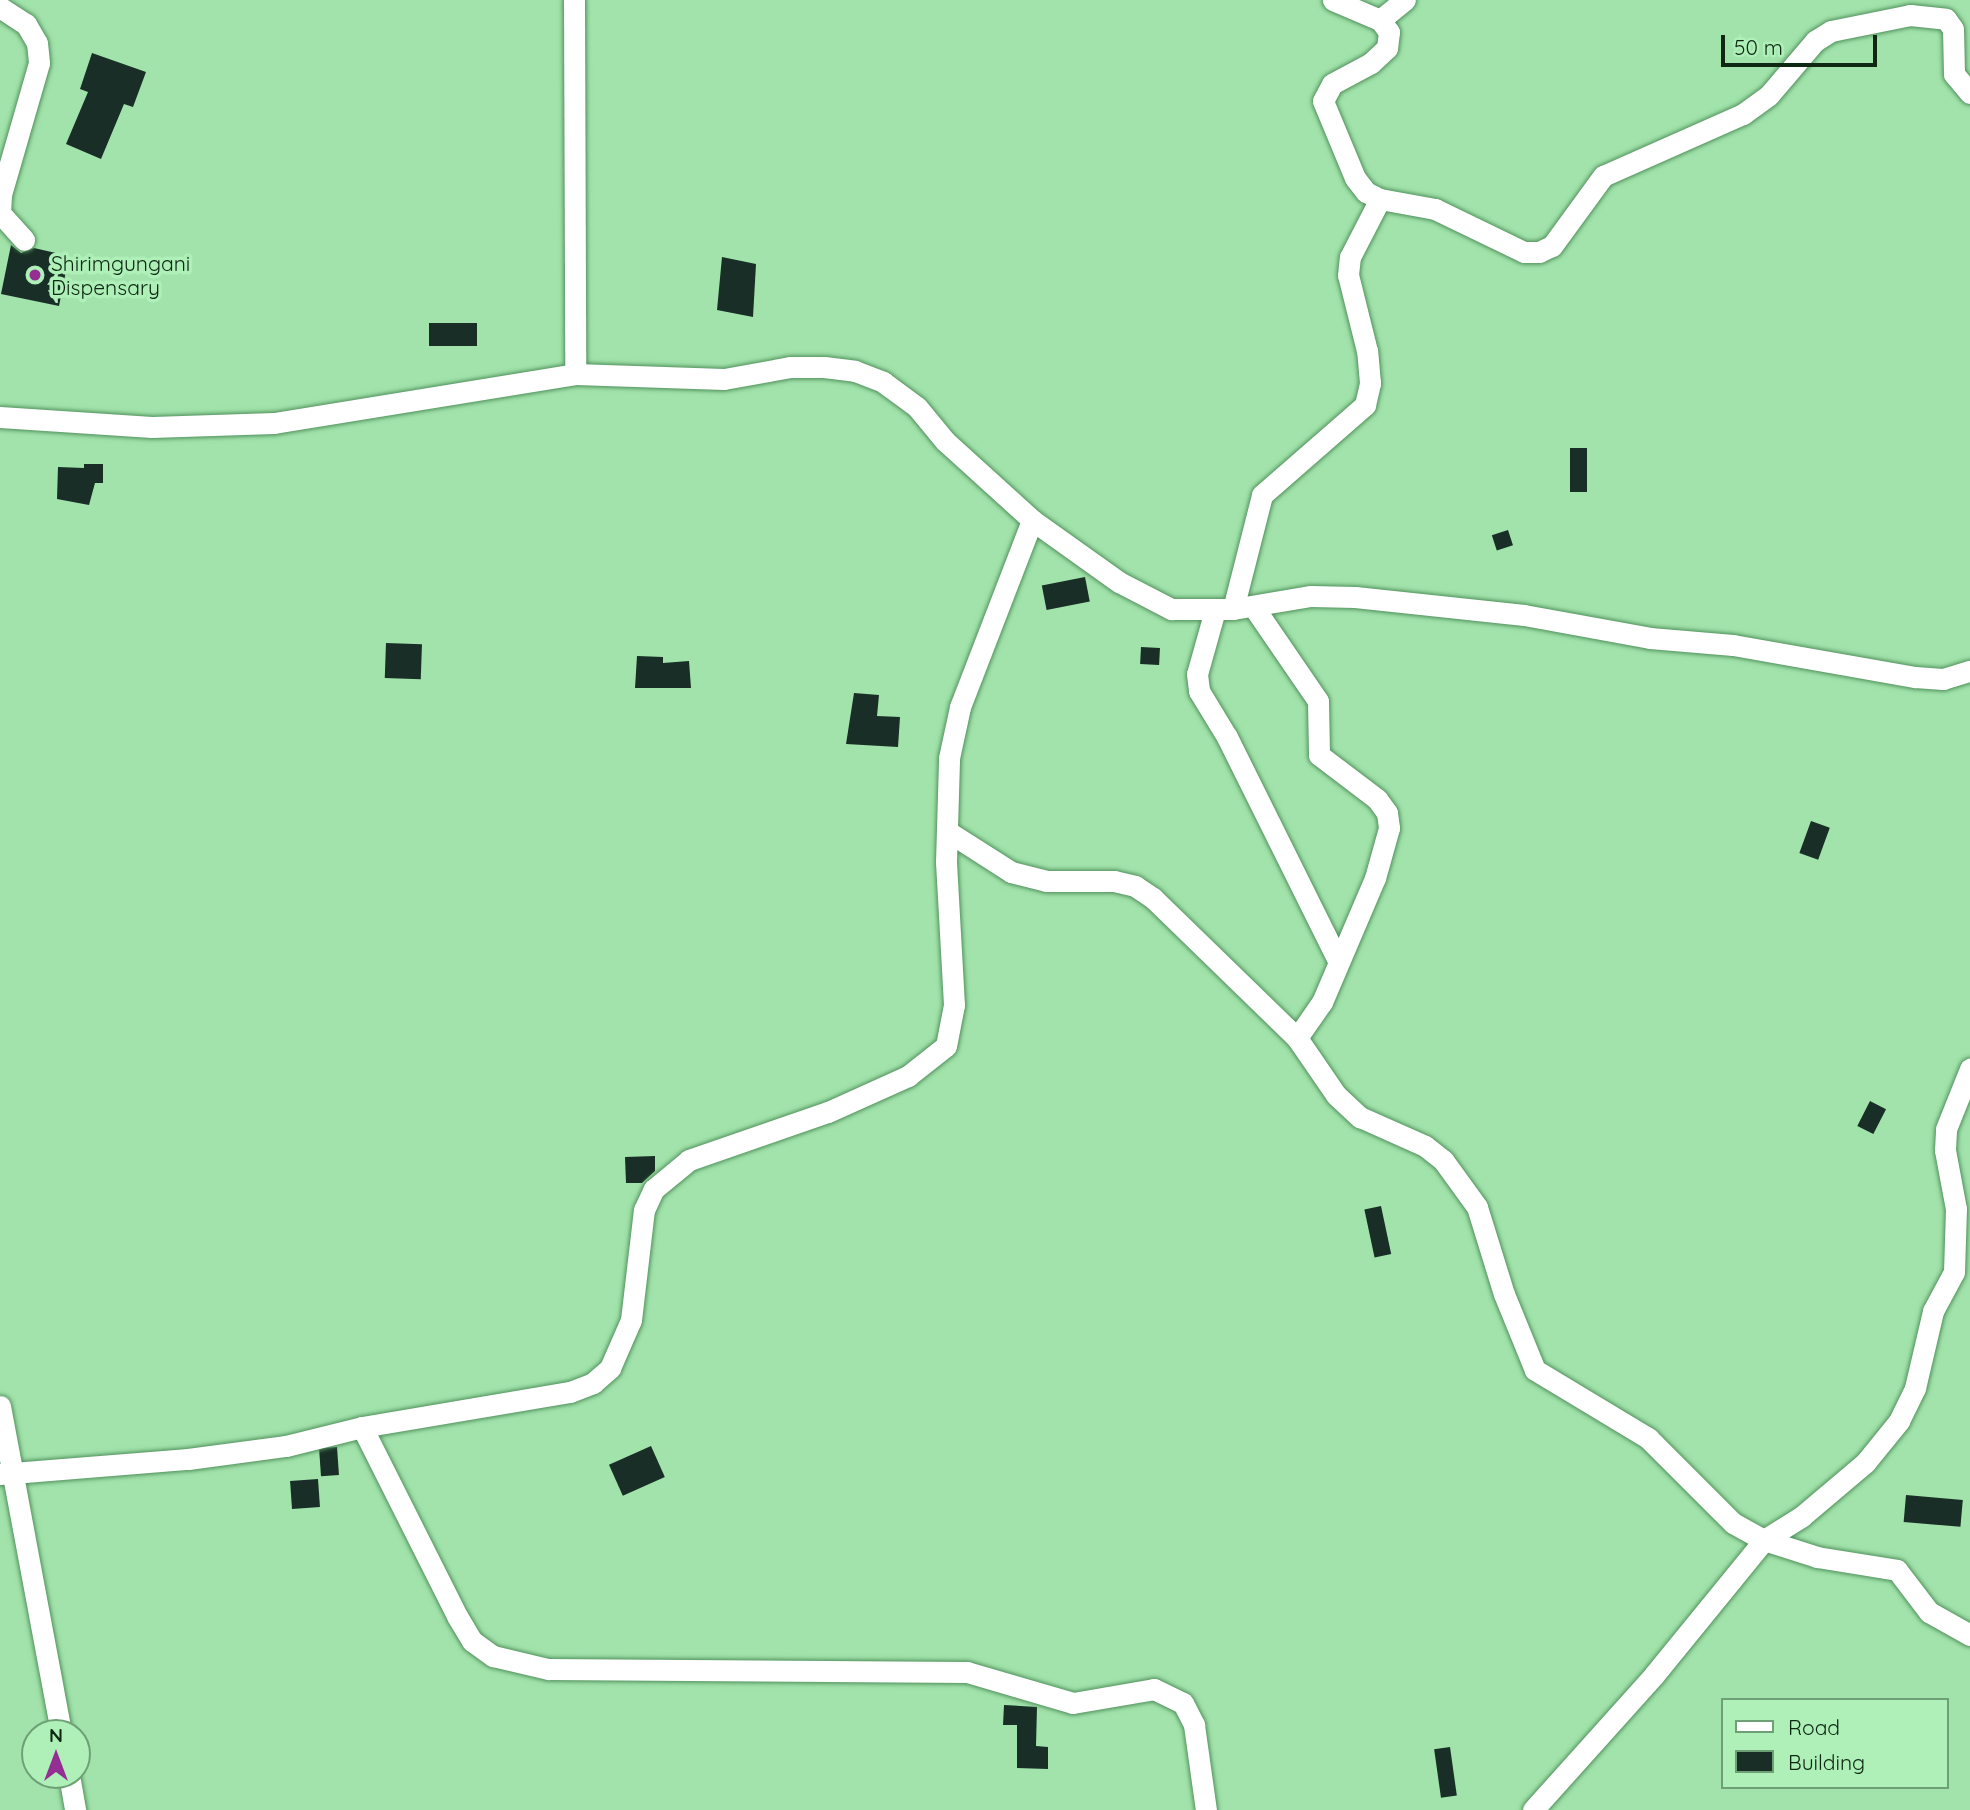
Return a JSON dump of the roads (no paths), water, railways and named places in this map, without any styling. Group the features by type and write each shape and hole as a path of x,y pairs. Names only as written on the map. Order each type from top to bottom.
{"street":[{"path":"574,0 575,374"},
{"path":"1333,0 1380,20 1389,32 1387,48 1371,64 1332,84 1323,101 1355,178 1366,192 1380,198 1435,209 1505,245 1539,253 1552,246 1604,176 1743,114 1769,95 1815,41 1831,32 1910,15 1946,19 1953,29 1954,74 1970,93"},
{"path":"1380,20 1405,0"},
{"path":"2,6 26,24 37,43 39,63 1,195 0,213 23,240"},
{"path":"1338,961 1227,737 1199,691 1197,674 1234,608 1262,495 1365,405 1370,383 1367,351 1348,275 1350,257 1380,198"},
{"path":"0,417 152,427 274,423 575,374 684,380 723,379 791,367 855,371 883,382 917,407 944,441 1032,520 1151,602 1171,609 1234,608 1292,597 1355,597 1524,615 1650,638 1733,645 1915,677 1943,679 1970,671"},
{"path":"6,1473 188,1459 286,1446 362,1427 519,1402 593,1383 610,1368 631,1320 645,1209 654,1189 689,1160 828,1112 908,1076 946,1046 954,1005 947,831 949,758 960,707 1032,520"},
{"path":"1234,608 1318,701 1319,755 1377,799 1387,813 1386,846 1322,1002 1297,1038"},
{"path":"947,831 1011,872 1046,881 1135,886 1153,898 1297,1038 1336,1095 1360,1117 1434,1153 1477,1208 1504,1294 1535,1370 1648,1438 1733,1522 1764,1540 1816,1557 1897,1570 1930,1612 1970,1635"},
{"path":"1533,1810 1654,1675 1764,1540 1801,1517 1865,1464 1899,1421 1915,1388 1933,1311 1962,1278 1956,1209 1945,1150 1946,1129 1970,1069"},
{"path":"0,1406 6,1473 58,1719"},
{"path":"362,1427 472,1642 493,1656 548,1669 967,1672 1073,1703 1154,1689 1183,1703 1194,1725 1206,1810"},
{"path":"71,1789 75,1810"}],"place":[{"name":"Shirimgungani Dispensary","path":"35,275"}]}
